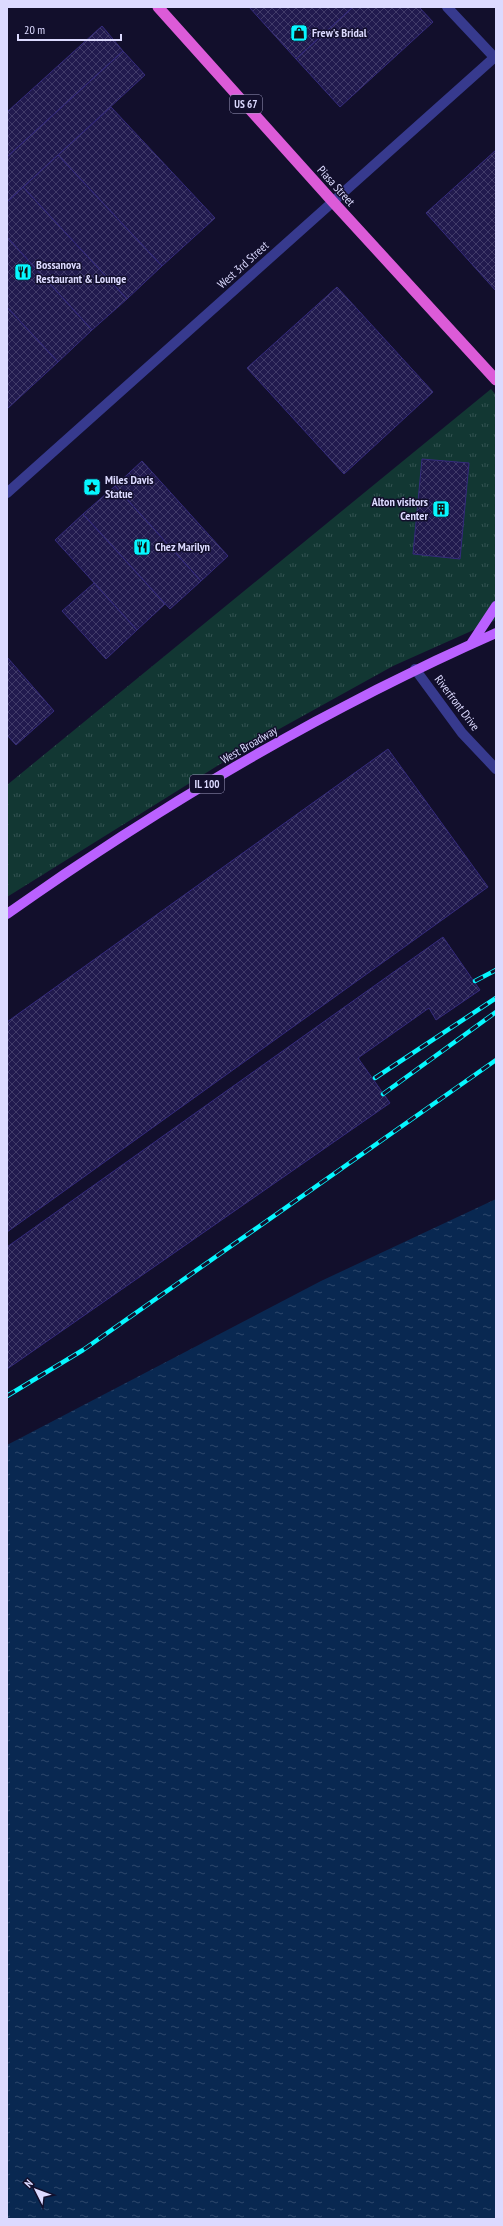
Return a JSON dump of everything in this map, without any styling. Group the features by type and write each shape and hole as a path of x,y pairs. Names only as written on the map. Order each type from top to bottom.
{"highway":[{"name":"Piasa Street","path":"158,7 333,202 496,380"}],"main road":[{"path":"470,645 496,606"},
{"name":"West Broadway","path":"7,914 174,803 308,725 415,669 496,633"}],"street":[{"path":"447,7 495,57"},
{"name":"West 3rd Street","path":"7,493 495,57"},
{"name":"Riverfront Drive","path":"415,669 462,733 496,769"}],"green space":[{"path":"491,389 496,395 496,620 393,666 254,743 7,897 7,785"}],"water":[{"path":"496,1199 496,2219 7,2219 7,1445 321,1281"}],"building":[{"name":"Frew's Bridal","path":"249,7 353,7 296,59"},
{"path":"353,7 419,7 433,22 340,107 296,59"},
{"path":"102,26 123,51 7,157 7,112"},
{"path":"123,51 145,75 7,202 7,157"},
{"path":"111,107 215,218 162,266 58,155"},
{"path":"496,150 496,291 426,213"},
{"path":"58,155 162,266 127,299 23,187"},
{"path":"23,187 127,299 92,330 7,237 7,202"},
{"name":"Bossanova Restaurant & Lounge","path":"7,237 92,330 58,362 7,307"},
{"path":"337,287 433,392 344,474 247,368"},
{"path":"7,307 58,362 7,409"},
{"name":"Alton visitors Center","path":"422,459 469,463 460,559 413,554"},
{"path":"142,461 228,556 201,581 115,486"},
{"name":"Chez Marilyn","path":"115,486 201,581 170,609 83,514"},
{"path":"83,514 165,604 137,630 55,540"},
{"path":"94,583 137,630 106,659 62,611"},
{"path":"7,657 54,711 16,745 7,735"},
{"path":"388,749 488,887 7,1232 7,1022"},
{"path":"443,937 480,990 436,1020 429,1008 358,1058 390,1103 7,1369 7,1247"}],"railway":[{"path":"475,981 496,970"},
{"path":"375,1078 496,998"},
{"path":"383,1094 496,1012"},
{"path":"7,1396 83,1350 496,1060"}],"place":[{"name":"Frew's Bridal","path":"299,33"},
{"name":"Bossanova Restaurant & Lounge","path":"23,272"},
{"name":"Miles Davis Statue","path":"92,487"},
{"name":"Alton visitors Center","path":"441,509"},
{"name":"Chez Marilyn","path":"142,547"}]}
